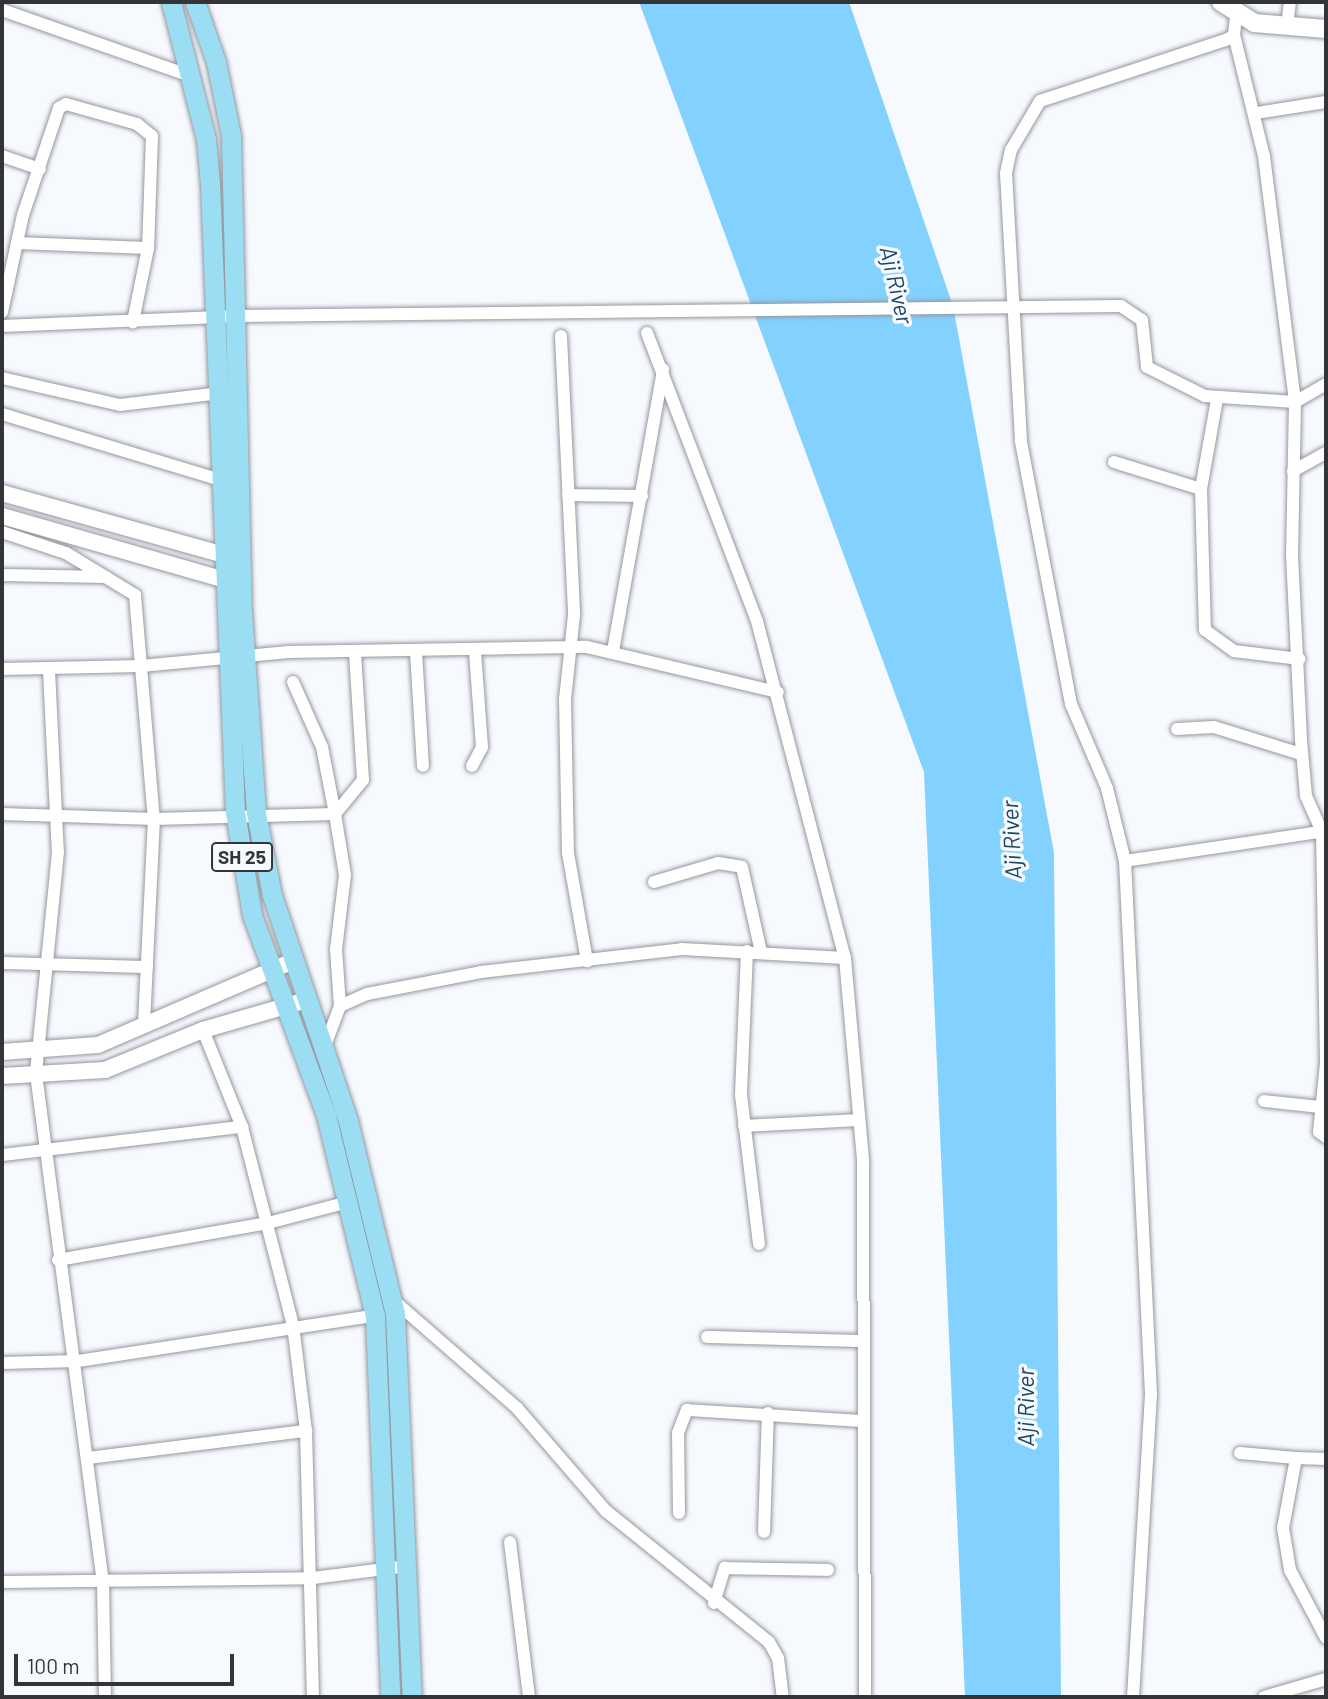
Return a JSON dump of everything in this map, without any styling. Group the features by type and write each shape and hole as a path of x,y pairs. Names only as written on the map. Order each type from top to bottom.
{"main road":[{"name":"SH 25","path":"171,2 207,150 224,481 232,558 233,582 227,661 235,812 252,915 305,1058 348,1202 375,1316 390,1697"},
{"path":"195,2 216,62 231,136 237,316 232,558"},
{"path":"1222,2 1237,16 1287,26 1326,29"},
{"path":"233,582 246,658 256,813 293,961 325,1050 394,1307 412,1697"}],"street":[{"path":"1287,26 1290,2"},
{"path":"2,11 190,76"},
{"path":"1237,16 1234,36 1257,113 1295,402 1293,471 1301,754 1306,796 1324,832 1326,1062 1319,1107 1319,1132 1326,1137"},
{"path":"1133,1697 1148,1527 1151,1394 1125,862 1107,788 1071,704 1021,441 1006,173 1011,150 1040,100 1234,36"},
{"path":"1257,113 1326,102"},
{"path":"2,312 17,243 59,108 66,104 146,128 153,151 148,248 133,322"},
{"path":"2,156 40,169"},
{"path":"17,243 148,248"},
{"path":"2,326 237,316 650,313 989,305 1129,307 1142,320 1147,367 1217,399 1295,402 1326,384"},
{"path":"647,333 663,366 778,692 845,958 858,1120 864,1421 865,1697"},
{"path":"561,336 574,615 566,648 568,853 587,961"},
{"path":"613,651 663,366"},
{"path":"2,378 120,405 220,393"},
{"path":"1217,399 1201,489 1210,639 1234,651 1300,659"},
{"path":"2,414 224,481"},
{"path":"1293,471 1326,453"},
{"path":"1114,462 1201,489"},
{"path":"2,493 232,558"},
{"path":"568,495 642,496"},
{"path":"2,516 233,582"},
{"path":"2,532 66,553 135,596 154,819 144,1027"},
{"path":"2,575 107,577"},
{"path":"2,669 49,671 355,653 566,648 613,651 778,692"},
{"path":"472,766 482,747 475,651"},
{"path":"416,652 423,766"},
{"path":"335,814 363,780 355,653"},
{"path":"49,671 59,815 52,964 42,1049 36,1074 58,1260 78,1361 103,1583 105,1697"},
{"path":"293,682 322,747 345,875 335,949 340,1006 325,1050 305,1058"},
{"path":"1177,729 1214,727 1301,754"},
{"path":"2,814 154,819 235,812 335,814"},
{"path":"1125,862 1324,832"},
{"path":"654,882 718,863 742,867 761,952"},
{"path":"340,1006 367,994 481,972 682,949 845,958"},
{"path":"747,951 744,1126 759,1244"},
{"path":"2,1052 89,1047 144,1027 293,961"},
{"path":"2,963 147,967"},
{"path":"2,1076 105,1070 203,1030 307,1000"},
{"path":"203,1030 242,1128 293,1325 306,1430 313,1578 313,1697"},
{"path":"1264,1101 1319,1107"},
{"path":"744,1126 858,1120"},
{"path":"2,1155 242,1128"},
{"path":"58,1260 268,1223 348,1202"},
{"path":"2,1363 78,1361 293,1325 375,1316 394,1307 472,1363 606,1511 714,1603 769,1642 778,1658 783,1697"},
{"path":"707,1337 862,1341"},
{"path":"679,1513 678,1433 687,1410 864,1421"},
{"path":"764,1532 768,1413"},
{"path":"89,1458 306,1430"},
{"path":"1240,1453 1326,1459"},
{"path":"1296,1458 1285,1546 1299,1589 1326,1638"},
{"path":"510,1542 529,1697"},
{"path":"714,1603 718,1577 736,1565 828,1570"},
{"path":"2,1582 103,1583 313,1578 408,1566"},
{"path":"1264,1697 1326,1679"}],"water":[{"name":"Aji River","path":"639,2 849,2 953,306 1054,853 1061,1697 965,1697 924,772"}]}
